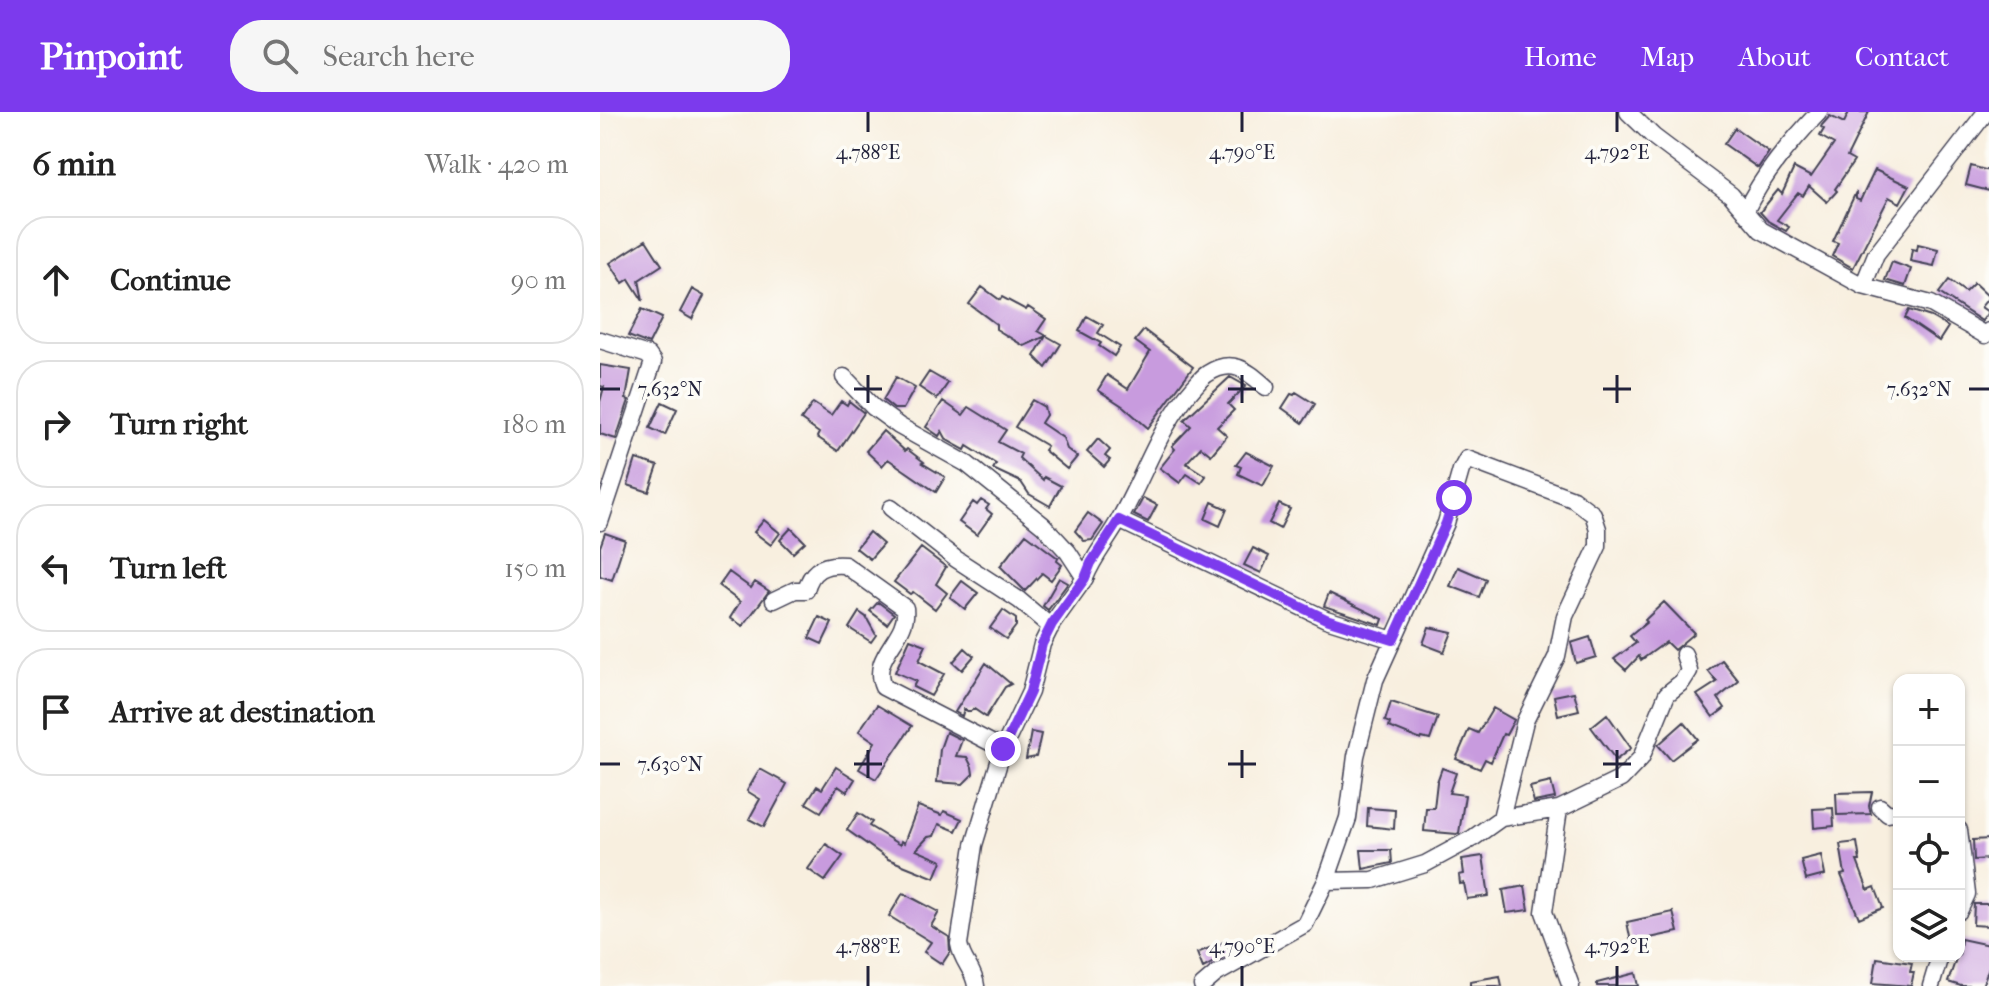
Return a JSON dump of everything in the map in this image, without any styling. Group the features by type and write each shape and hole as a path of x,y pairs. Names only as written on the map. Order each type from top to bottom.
{"street":[{"path":"1628,112 1654,137 1731,195 1761,230 1863,286 1931,304 1985,335 1989,331"},
{"path":"1745,212 1753,194 1782,152 1819,112"},
{"path":"1863,286 1876,254 1986,112"},
{"path":"600,340 648,355 653,362 600,522"},
{"path":"976,986 961,957 959,944 974,845 1003,749 1030,692 1042,644 1119,520 1160,434 1188,395 1207,374 1228,367 1243,367 1266,387"},
{"path":"844,377 873,407 899,426 967,464 1043,525 1068,552 1085,578"},
{"path":"1202,986 1216,974 1305,924 1326,881 1348,818 1356,756 1375,680 1446,523 1467,459 1573,499 1593,514 1598,529 1598,546 1565,616 1557,656 1525,721 1501,818"},
{"path":"891,508 956,559 1019,600 1051,627"},
{"path":"1119,520 1326,619 1393,640"},
{"path":"774,600 795,590 806,590 816,570 834,564 845,565 905,608 907,620 882,661 879,679 883,687 1003,749"},
{"path":"1326,881 1373,880 1425,864 1473,838 1501,818 1559,809 1621,779 1641,758 1667,694 1682,682 1689,671 1684,654"},
{"path":"1880,807 1888,814 1893,813"},
{"path":"1559,809 1544,912 1571,986"},
{"path":"1965,878 1965,898"},
{"path":"1931,986 1938,962"}],"building":[{"path":"1849,112 1869,112 1847,157 1854,161 1835,189 1837,191 1827,202 1809,186 1803,196 1798,193 1777,220 1789,227 1786,231 1768,221 1760,212 1778,190 1782,194 1794,168 1811,177 1834,144 1820,136 1824,129 1822,125 1830,116 1844,123"},
{"path":"1735,128 1769,152 1758,168 1724,144"},
{"path":"1971,166 1989,171 1989,191 1966,185"},
{"path":"1875,170 1909,186 1900,203 1889,197 1853,268 1832,256 1838,243 1833,241 1856,192 1856,199 1860,201"},
{"path":"646,240 662,265 639,280 643,301 629,279 623,283 610,263"},
{"path":"1918,244 1938,249 1934,266 1910,261 1912,249 1917,250"},
{"path":"1892,262 1911,269 1905,286 1885,280"},
{"path":"1949,280 1965,292 1974,283 1989,297 1981,307 1988,312 1982,321 1939,293"},
{"path":"982,287 1000,300 1002,297 1026,310 1028,307 1046,319 1038,331 1061,344 1046,368 1034,356 1046,336 1024,346 996,329 996,324 969,304"},
{"path":"692,289 704,296 692,319 680,312"},
{"path":"642,309 662,318 649,344 628,336"},
{"path":"1909,310 1948,327 1939,341 1905,318"},
{"path":"1087,316 1103,325 1098,333 1120,347 1114,356 1099,346 1101,343 1079,331"},
{"path":"1144,330 1193,367 1148,428 1098,390 1107,375 1128,389 1150,352 1135,341"},
{"path":"600,365 631,370 626,399 629,400 616,439 600,434 600,402 604,387 600,386"},
{"path":"929,372 948,383 937,399 919,387"},
{"path":"896,377 915,388 903,409 894,409 883,400"},
{"path":"1230,377 1246,386 1228,404 1234,410 1217,427 1227,436 1211,455 1201,447 1186,463 1206,476 1201,483 1187,474 1180,483 1160,468 1175,449 1172,446 1191,426 1184,420"},
{"path":"1296,392 1315,404 1303,423 1282,408 1291,394"},
{"path":"1032,400 1044,407 1046,415 1041,423 1063,438 1067,449 1077,457 1067,469 1044,450 1047,446 1015,427"},
{"path":"841,401 847,405 849,401 864,413 838,451 817,437 819,433 801,420 813,403 831,415"},
{"path":"943,401 963,415 969,407 1006,430 998,442 1021,454 1019,458 1043,480 1044,477 1061,486 1050,506 1029,494 1021,482 993,469 996,464 967,446 965,450 947,440 942,431 939,436 926,427"},
{"path":"662,402 677,409 665,435 650,428"},
{"path":"883,431 905,451 907,449 945,477 936,492 888,459 882,466 866,451"},
{"path":"1098,439 1110,450 1105,456 1110,460 1104,467 1087,452"},
{"path":"1246,452 1274,466 1263,486 1238,474 1241,467 1236,465"},
{"path":"636,459 658,466 649,492 628,485"},
{"path":"1143,498 1157,505 1148,522 1134,515"},
{"path":"981,500 989,505 986,509 992,514 977,535 959,522 973,502 977,505"},
{"path":"1212,502 1227,509 1220,526 1205,519"},
{"path":"1279,504 1290,509 1280,529 1269,523"},
{"path":"1088,513 1103,524 1092,540 1084,541 1075,531"},
{"path":"764,520 780,533 771,545 754,532"},
{"path":"791,528 805,542 793,553 780,540"},
{"path":"869,532 883,544 870,559 856,548"},
{"path":"605,533 625,540 612,580 600,576 600,547"},
{"path":"1026,534 1058,558 1062,565 1051,580 1042,573 1025,591 1000,566"},
{"path":"921,548 946,567 936,584 947,593 935,609 894,582"},
{"path":"1253,548 1269,556 1261,573 1244,565"},
{"path":"1458,567 1486,579 1479,597 1450,586"},
{"path":"729,572 751,588 755,582 769,591 743,626 730,618 740,602 719,586"},
{"path":"1059,578 1068,583 1048,610 1043,606"},
{"path":"962,581 978,593 965,609 950,597"},
{"path":"1329,593 1383,619 1381,625 1324,606"},
{"path":"878,602 894,614 887,624 870,611"},
{"path":"1664,602 1694,633 1674,650 1666,642 1641,660 1639,656 1626,670 1614,659 1636,643 1630,636"},
{"path":"1003,610 1016,619 1016,626 1006,639 990,628"},
{"path":"859,612 866,617 876,635 871,642 849,628"},
{"path":"819,617 832,623 822,644 809,638"},
{"path":"1429,627 1452,632 1444,652 1423,644"},
{"path":"1590,637 1596,657 1576,663 1571,643"},
{"path":"910,639 926,645 919,661 944,674 931,696 913,687 916,681 895,672"},
{"path":"965,648 974,656 962,670 953,662"},
{"path":"1722,660 1739,681 1718,698 1725,708 1713,717 1697,695 1717,682 1708,671"},
{"path":"986,663 1011,684 1005,687 986,717 974,709 969,712 964,709 962,716 955,712"},
{"path":"1574,692 1579,710 1558,715 1554,696"},
{"path":"1391,702 1438,717 1430,740 1421,740 1389,727 1390,723 1385,721"},
{"path":"877,705 912,726 876,779 859,769 875,742 859,731"},
{"path":"1493,708 1514,720 1506,735 1503,734 1491,762 1485,759 1480,769 1456,759 1469,729 1478,733"},
{"path":"1607,714 1631,748 1616,760 1591,727"},
{"path":"1684,722 1698,739 1671,760 1658,745"},
{"path":"946,732 962,740 956,756 967,757 972,767 973,774 963,784 937,782 940,749"},
{"path":"1031,732 1041,734 1036,757 1026,759"},
{"path":"836,767 855,779 847,792 838,786 821,812 806,803 817,786 822,789"},
{"path":"1442,768 1456,773 1449,793 1465,795 1457,834 1424,831 1426,808 1434,808"},
{"path":"760,769 787,784 764,827 749,819 760,799 747,791"},
{"path":"1551,782 1555,798 1534,802 1530,787"},
{"path":"1872,792 1871,814 1837,815 1836,793"},
{"path":"918,806 942,815 944,811 962,819 956,831 939,824 934,836 928,837 916,850 942,861 935,878 888,859 847,830 858,813 872,822 869,826 900,845 901,841 904,843"},
{"path":"1368,808 1395,810 1394,829 1367,826"},
{"path":"1833,808 1834,826 1814,828 1813,809"},
{"path":"1989,839 1989,859 1974,860 1973,840"},
{"path":"1857,842 1860,861 1857,861 1868,890 1875,887 1883,908 1859,918 1841,875 1845,874 1840,844"},
{"path":"826,844 843,856 825,881 808,869"},
{"path":"1361,850 1391,850 1392,863 1363,869"},
{"path":"1821,855 1825,875 1806,880 1801,860"},
{"path":"1483,856 1489,896 1467,899 1464,883 1460,884 1459,875 1464,874 1462,859"},
{"path":"1525,886 1529,910 1507,913 1503,890"},
{"path":"903,893 939,912 931,926 949,937 950,952 942,964 924,952 931,942 889,916"},
{"path":"1974,904 1989,904 1989,926 1973,925"},
{"path":"1673,912 1678,932 1631,942 1627,922"},
{"path":"1965,940 1989,945 1989,967 1982,986 1961,986 1948,982 1955,962 1965,962"},
{"path":"1224,942 1229,954 1203,968 1197,953"},
{"path":"1877,958 1912,963 1911,986 1873,983"},
{"path":"1636,973 1639,986 1597,986 1597,983"},
{"path":"1500,976 1502,986 1470,986 1470,981"}],"route":[{"path":"1003,749 1030,692 1042,644 1052,624 1085,578 1091,563 1119,520 1326,619 1393,640 1446,523 1454,498"}]}
